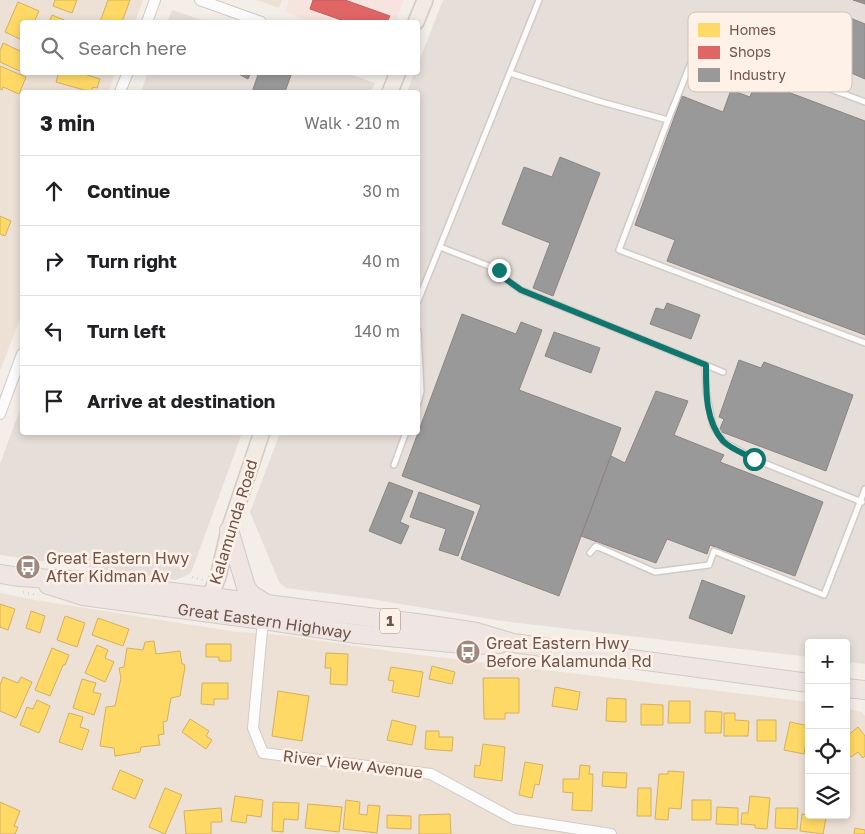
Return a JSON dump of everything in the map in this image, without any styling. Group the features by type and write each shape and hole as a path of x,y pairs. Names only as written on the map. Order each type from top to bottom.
{"highway":[{"path":"229,530 246,587 264,618"},
{"name":"Great Eastern Highway","path":"0,574 86,581 208,604 264,618 477,632 513,643 805,682"},
{"path":"850,688 865,690"}],"main road":[{"path":"417,20 425,0"},
{"path":"391,90 396,75"},
{"name":"Kalamunda Road","path":"208,604 218,577 229,530 261,435"}],"street":[{"path":"148,20 155,0"},
{"path":"200,0 255,20"},
{"path":"121,90 127,75"},
{"path":"0,414 20,359"},
{"name":"River View Avenue","path":"264,618 254,728 263,753 431,774 514,819 611,834"}],"lane":[{"path":"420,296 539,0"},
{"path":"688,70 619,250 865,343"},
{"path":"510,73 598,101 668,120"},
{"path":"838,92 865,102"},
{"path":"440,247 499,270 507,280 521,290 723,372"},
{"path":"706,365 706,392 712,426 724,442 754,459 863,501"},
{"path":"420,371 420,395"},
{"path":"394,465 405,435"},
{"path":"590,552 596,546 655,572 709,565 714,551 824,595 863,501 865,489"}],"shaded area":[{"path":"0,0 143,0 136,20 20,20 20,75 114,75 109,90 20,90 20,318 0,371"},
{"path":"257,0 282,0 279,8"},
{"path":"289,0 404,0 397,20 307,20 285,12"},
{"path":"443,0 865,0 865,664 850,662 850,639 805,639 805,657 502,621 371,599 286,588 279,582 250,512 279,435 420,435 420,90 408,90 413,75 420,75 420,59"},
{"path":"172,10 202,20 168,20"},
{"path":"147,75 352,75 375,83 372,90 142,90"},
{"path":"20,409 20,435 241,435 191,573 176,580 0,555 0,464"},
{"path":"0,593 236,632 281,635 396,652 805,702 805,819 850,819 850,709 861,712 865,716 865,834 0,834"}],"building: Homes":[{"path":"55,0 77,0 72,13 53,6"},
{"path":"108,0 130,0 123,20 101,20"},
{"path":"18,2 39,11 35,20 20,20 20,39 5,32"},
{"path":"52,15 64,20 50,20"},
{"path":"3,43 20,51 20,71 0,62 0,51"},
{"path":"0,66 26,77 19,94 3,87 2,90 0,89"},
{"path":"58,75 87,75 100,79 97,88 93,87 92,90 84,90 56,82"},
{"path":"0,216 11,221 5,236 0,234"},
{"path":"0,604 15,609 8,630 0,627"},
{"path":"31,611 45,616 40,633 26,628"},
{"path":"65,616 85,623 77,647 57,640"},
{"path":"98,618 129,629 123,646 92,635"},
{"path":"154,641 156,654 180,651 182,664 185,667 180,696 171,698 167,721 163,722 164,734 158,735 160,745 141,747 140,752 115,756 114,748 100,746 106,707 115,706 121,678 119,668 124,667 127,648 143,650 145,642"},
{"path":"206,644 231,644 231,661 219,661 219,657 206,657"},
{"path":"97,645 108,650 105,658 114,662 105,682 85,673"},
{"path":"52,648 69,655 50,696 35,690"},
{"path":"326,653 348,654 347,685 330,684 331,668 325,668"},
{"path":"432,666 455,672 452,684 429,679"},
{"path":"391,667 423,672 419,697 392,692 394,681 388,680"},
{"path":"3,677 18,683 21,677 32,682 16,718 0,711 0,685"},
{"path":"483,678 519,678 519,713 505,713 505,719 484,719"},
{"path":"82,679 96,683 93,692 101,694 94,715 73,708"},
{"path":"202,683 228,683 228,699 214,699 214,705 201,704"},
{"path":"555,687 580,692 577,710 552,706"},
{"path":"278,691 309,696 302,741 272,736"},
{"path":"607,698 626,699 626,722 606,721"},
{"path":"37,700 50,706 39,733 20,725 27,707 33,709"},
{"path":"669,701 690,701 690,723 668,723"},
{"path":"641,704 663,705 663,725 641,725"},
{"path":"705,711 722,712 721,733 705,733"},
{"path":"69,713 83,717 80,727 89,730 82,750 59,742"},
{"path":"724,713 735,713 735,720 749,721 748,736 724,736"},
{"path":"190,719 209,731 206,736 212,740 206,749 182,732"},
{"path":"392,720 416,726 412,745 387,740"},
{"path":"757,720 776,720 776,741 757,741"},
{"path":"790,722 805,725 804,754 784,750"},
{"path":"858,727 865,736 865,756 863,758 858,752 851,757 850,756 850,734"},
{"path":"426,731 439,731 439,737 453,737 452,751 425,749"},
{"path":"483,744 505,747 502,781 474,777 475,765 480,766"},
{"path":"525,762 543,765 539,785 535,784 532,798 519,795"},
{"path":"580,765 590,766 589,774 593,774 592,811 572,810 573,793 563,792 563,779 579,779"},
{"path":"120,770 143,780 135,799 112,789"},
{"path":"668,771 684,772 681,809 669,808 668,820 655,819 659,774 668,774"},
{"path":"603,772 627,773 626,788 602,786"},
{"path":"165,788 182,795 165,834 149,827"},
{"path":"638,788 651,788 651,816 637,816"},
{"path":"235,796 263,800 261,817 247,815 246,823 231,821"},
{"path":"750,796 770,798 767,829 755,828 755,825 741,824 742,813 748,813"},
{"path":"346,800 360,802 359,814 367,815 368,805 380,806 377,833 343,829"},
{"path":"692,800 711,800 711,820 692,820"},
{"path":"0,802 20,811 14,826 18,827 15,834 0,834"},
{"path":"273,802 299,803 298,820 284,819 283,832 272,831"},
{"path":"308,804 342,807 339,832 305,828"},
{"path":"717,807 738,808 738,825 716,824"},
{"path":"221,808 222,822 211,822 211,834 186,834 184,811"},
{"path":"776,808 798,808 797,829 775,828"},
{"path":"450,814 451,834 419,834 419,815"},
{"path":"802,814 805,814 805,819 826,819 823,834 800,831"},
{"path":"387,815 411,816 411,829 387,828"},
{"path":"855,828 865,830 865,834 854,834"}],"building: Shops":[{"path":"313,0 345,0 390,16 388,20 341,20 310,9"}],"building: Industry":[{"path":"853,0 865,0 865,4"},
{"path":"852,19 865,24 865,79 852,73"},
{"path":"241,75 250,75 248,79"},
{"path":"258,75 291,75 286,90 253,90"},
{"path":"730,92 736,92 750,97 752,92 788,92 865,121 865,335 667,261 675,240 635,225 682,96 723,112"},
{"path":"560,157 600,173 553,296 533,288 550,243 502,224 524,167 552,177"},
{"path":"667,303 700,315 691,339 650,324 656,308 664,310"},
{"path":"462,314 516,334 521,322 542,330 519,390 621,428 559,596 461,559 481,505 402,476 417,435 420,435 420,427"},
{"path":"554,332 600,348 591,373 545,356"},
{"path":"739,360 761,368 764,362 853,395 826,471 719,431 724,419 719,417"},
{"path":"656,391 688,401 674,435 724,455 720,462 823,502 795,576 710,545 707,554 667,539 656,563 581,536 611,456 625,463"},
{"path":"389,482 413,491 400,522 409,526 401,544 369,531"},
{"path":"419,492 474,512 458,556 439,550 446,529 410,517"},
{"path":"702,580 745,596 732,634 689,618"}],"place":[{"name":"Great Eastern Hwy After Kidman Av","path":"28,567"},
{"name":"Great Eastern Hwy Before Kalamunda Rd","path":"468,652"}],"route":[{"path":"499,270 507,280 521,290 706,365 706,392 712,426 724,442 754,459"}]}
